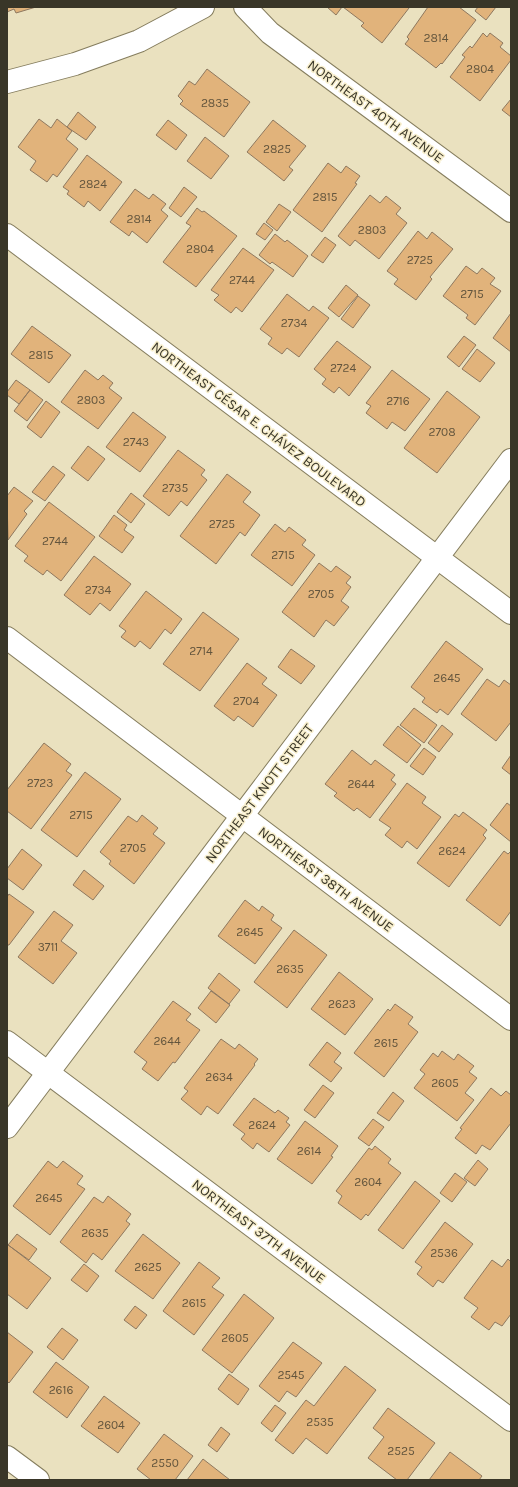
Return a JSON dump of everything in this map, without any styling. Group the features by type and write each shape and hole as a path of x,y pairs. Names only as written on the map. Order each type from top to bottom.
{"street":[{"path":"7,82 75,64 139,41 203,7"},
{"name":"NORTHEAST 40TH AVENUE","path":"245,7 270,33 511,211"},
{"name":"NORTHEAST CÉSAR E. CHÁVEZ BOULEVARD","path":"7,235 511,613"},
{"name":"NORTHEAST KNOTT STREET","path":"7,1127 511,460"},
{"name":"NORTHEAST 38TH AVENUE","path":"7,638 511,1019"},
{"name":"NORTHEAST 37TH AVENUE","path":"7,1042 511,1420"},
{"path":"7,1457 38,1480"}],"building":[{"path":"7,7 36,7 16,13 14,9 7,12"},
{"path":"327,7 342,7 336,15"},
{"path":"343,7 409,8 382,43 361,26 364,23"},
{"path":"428,7 459,7 476,20 442,64 441,63 436,68 405,44 409,39 407,37"},
{"path":"478,7 496,7 486,20 475,11"},
{"path":"483,33 487,37 490,33 503,43 500,47 511,56 511,60 480,101 450,77 465,57 462,55 470,46 472,48"},
{"path":"207,69 250,102 224,137 180,104 183,101 178,96 189,81 195,85"},
{"path":"511,99 511,117 502,110"},
{"path":"78,112 96,127 86,140 67,127"},
{"path":"39,119 51,128 57,119 72,131 66,139 78,149 57,177 53,174 47,182 30,170 36,161 18,147"},
{"path":"168,120 187,135 176,150 156,135"},
{"path":"273,120 306,146 289,167 293,170 284,181 247,152"},
{"path":"205,137 229,156 211,179 187,161"},
{"path":"87,155 122,182 100,211 88,201 84,207 67,194 69,191 63,187"},
{"path":"328,163 341,173 346,166 360,176 355,183 357,184 322,232 293,210"},
{"path":"184,187 197,197 181,217 169,208"},
{"path":"135,189 149,199 153,194 166,204 161,210 168,216 147,243 132,231 129,236 110,222"},
{"path":"370,195 380,203 386,196 401,208 396,214 407,223 379,259 355,240 350,246 338,236"},
{"path":"279,204 291,212 277,231 266,222"},
{"path":"197,208 202,212 204,211 237,236 196,287 163,262 191,226 186,223"},
{"path":"264,223 273,230 265,240 256,234"},
{"path":"418,231 427,239 432,232 453,249 430,277 432,279 416,300 394,284 398,279 387,271"},
{"path":"275,234 285,242 287,240 308,256 293,277 272,262 270,264 259,255"},
{"path":"325,237 336,245 323,263 311,255"},
{"path":"243,248 274,270 242,312 236,307 231,313 214,300 219,295 211,290"},
{"path":"466,266 477,274 482,268 495,278 490,284 501,291 475,325 466,318 468,315 443,296"},
{"path":"346,285 358,295 339,317 328,308"},
{"path":"287,294 309,311 313,306 329,318 299,357 287,348 282,354 268,344 272,338 260,329"},
{"path":"358,296 370,305 353,328 341,319"},
{"path":"511,313 511,352 493,338"},
{"path":"32,326 71,355 49,383 11,354"},
{"path":"464,336 476,345 459,367 447,357"},
{"path":"337,341 371,367 349,396 339,387 334,393 322,384 326,379 314,369"},
{"path":"477,349 495,363 480,382 462,369"},
{"path":"85,370 98,380 103,375 113,383 109,388 122,398 98,429 61,402"},
{"path":"392,370 430,399 405,431 392,422 387,429 366,413 371,406 366,403"},
{"path":"16,380 30,390 19,404 7,395 7,392"},
{"path":"30,390 43,400 27,421 14,411"},
{"path":"447,391 480,417 437,473 404,448"},
{"path":"46,401 60,412 41,438 27,427"},
{"path":"133,412 166,437 140,472 106,447"},
{"path":"88,446 105,459 88,481 71,468"},
{"path":"178,450 205,470 201,475 207,480 187,506 181,501 169,516 143,496"},
{"path":"53,466 65,475 45,501 32,492"},
{"path":"227,474 251,492 243,502 260,515 245,536 240,532 216,564 180,536"},
{"path":"14,487 33,501 24,511 27,514 8,540 7,496"},
{"path":"131,493 145,504 131,523 117,512"},
{"path":"49,502 95,537 61,581 47,570 43,575 24,561 28,556 15,546"},
{"path":"114,515 127,525 124,530 134,537 122,553 99,536"},
{"path":"275,524 285,532 289,527 306,540 302,545 315,555 292,586 251,555"},
{"path":"94,556 131,584 110,611 100,603 90,615 64,595"},
{"path":"319,563 331,572 336,566 351,577 346,583 351,587 341,601 349,607 334,626 326,620 314,637 282,612"},
{"path":"146,591 182,619 171,634 165,629 150,649 140,641 135,647 121,637 126,631 119,626"},
{"path":"203,612 239,639 200,691 163,664"},
{"path":"446,641 483,669 448,715 440,709 437,713 422,702 425,698 411,687"},
{"path":"291,649 315,666 301,684 278,667"},
{"path":"247,663 267,678 262,684 277,695 253,727 238,716 234,721 214,706"},
{"path":"487,679 499,687 504,680 511,685 511,722 496,741 461,714"},
{"path":"414,708 437,725 424,743 400,725"},
{"path":"442,725 453,734 439,752 428,743"},
{"path":"398,726 421,745 407,763 383,745"},
{"path":"44,743 71,764 66,771 72,775 31,829 7,811 7,790"},
{"path":"424,748 436,757 423,775 410,766"},
{"path":"352,750 371,765 375,760 395,775 391,780 396,784 370,818 357,808 354,811 334,796 337,793 325,784"},
{"path":"511,755 511,775 502,768"},
{"path":"85,772 121,799 77,857 41,830"},
{"path":"407,783 426,797 422,803 441,817 417,849 407,841 402,848 385,835 391,828 379,820"},
{"path":"507,803 511,806 511,842 490,825"},
{"path":"463,812 487,830 483,835 486,838 449,887 417,863 455,814 459,817"},
{"path":"142,815 158,828 153,834 165,843 134,884 109,864 111,861 100,852 128,816 137,822"},
{"path":"22,849 42,865 23,890 7,878 7,869"},
{"path":"504,851 508,854 511,851 511,911 500,926 466,900"},
{"path":"84,870 104,886 93,900 73,885"},
{"path":"9,894 34,912 9,945 7,945 7,897"},
{"path":"245,900 259,911 262,906 274,915 271,920 282,928 255,964 218,936"},
{"path":"54,911 73,925 61,941 77,953 53,984 18,957"},
{"path":"294,930 327,955 287,1008 254,982"},
{"path":"339,972 373,999 345,1035 311,1009"},
{"path":"219,973 240,990 229,1004 208,988"},
{"path":"211,991 230,1005 216,1023 198,1008"},
{"path":"173,1001 191,1014 186,1020 200,1030 175,1063 173,1062 158,1081 142,1069 147,1062 134,1052"},
{"path":"395,1004 413,1017 408,1024 418,1032 384,1077 354,1053 388,1009 390,1011"},
{"path":"221,1039 235,1049 239,1044 258,1059 218,1114 207,1106 201,1115 181,1099 188,1091 184,1088"},
{"path":"327,1042 341,1053 334,1062 342,1068 331,1082 309,1065"},
{"path":"442,1051 454,1060 458,1054 474,1066 469,1072 477,1078 465,1093 474,1100 457,1121 414,1088 425,1074 420,1070 433,1053 438,1057"},
{"path":"323,1085 334,1093 315,1118 304,1110"},
{"path":"491,1088 501,1096 506,1091 511,1095 511,1123 490,1150 482,1145 476,1154 455,1138 462,1129 460,1128"},
{"path":"393,1092 404,1101 389,1121 377,1113"},
{"path":"254,1098 275,1113 278,1110 289,1118 286,1122 290,1125 269,1152 257,1143 253,1149 241,1139 245,1134 233,1125"},
{"path":"373,1119 384,1127 369,1146 358,1138"},
{"path":"305,1121 338,1146 331,1156 333,1157 312,1184 277,1159"},
{"path":"375,1146 391,1159 388,1163 401,1173 368,1216 366,1214 361,1220 338,1203 342,1196 336,1191 369,1148 372,1150"},
{"path":"478,1160 488,1169 475,1186 464,1178"},
{"path":"48,1161 57,1168 63,1161 83,1176 77,1184 85,1189 50,1235 13,1206"},
{"path":"455,1173 467,1182 452,1202 440,1193"},
{"path":"415,1181 440,1201 403,1249 378,1230"},
{"path":"108,1196 131,1214 126,1221 130,1224 102,1260 93,1253 86,1263 60,1242 94,1197 103,1203"},
{"path":"445,1222 473,1244 443,1283 438,1280 433,1287 417,1274 422,1267 415,1262"},
{"path":"17,1234 37,1249 29,1260 8,1245"},
{"path":"143,1234 180,1263 153,1299 115,1271"},
{"path":"7,1244 51,1278 27,1309 7,1294"},
{"path":"508,1259 511,1262 511,1314 502,1326 495,1322 489,1330 471,1317 478,1308 464,1298 492,1260 502,1267"},
{"path":"199,1262 220,1278 212,1287 224,1295 194,1335 163,1311"},
{"path":"84,1264 99,1276 87,1292 71,1280"},
{"path":"244,1294 274,1318 232,1373 202,1350"},
{"path":"135,1306 147,1315 136,1329 124,1320"},
{"path":"62,1328 78,1340 63,1360 47,1347"},
{"path":"7,1332 33,1352 9,1383 7,1381"},
{"path":"293,1342 322,1363 296,1397 287,1391 279,1402 259,1386"},
{"path":"56,1362 89,1387 67,1418 33,1392"},
{"path":"345,1366 376,1390 327,1454 306,1438 293,1454 275,1440 306,1400 314,1406"},
{"path":"229,1374 249,1389 238,1405 218,1389"},
{"path":"104,1396 140,1423 118,1453 81,1426"},
{"path":"275,1405 286,1413 272,1432 261,1423"},
{"path":"388,1408 435,1443 407,1480 397,1480 368,1458 384,1437 373,1428"},
{"path":"221,1427 230,1434 217,1452 208,1445"},
{"path":"164,1434 193,1456 175,1480 151,1480 137,1469"},
{"path":"450,1452 482,1476 479,1480 429,1480"},
{"path":"203,1459 230,1480 187,1480"}]}
